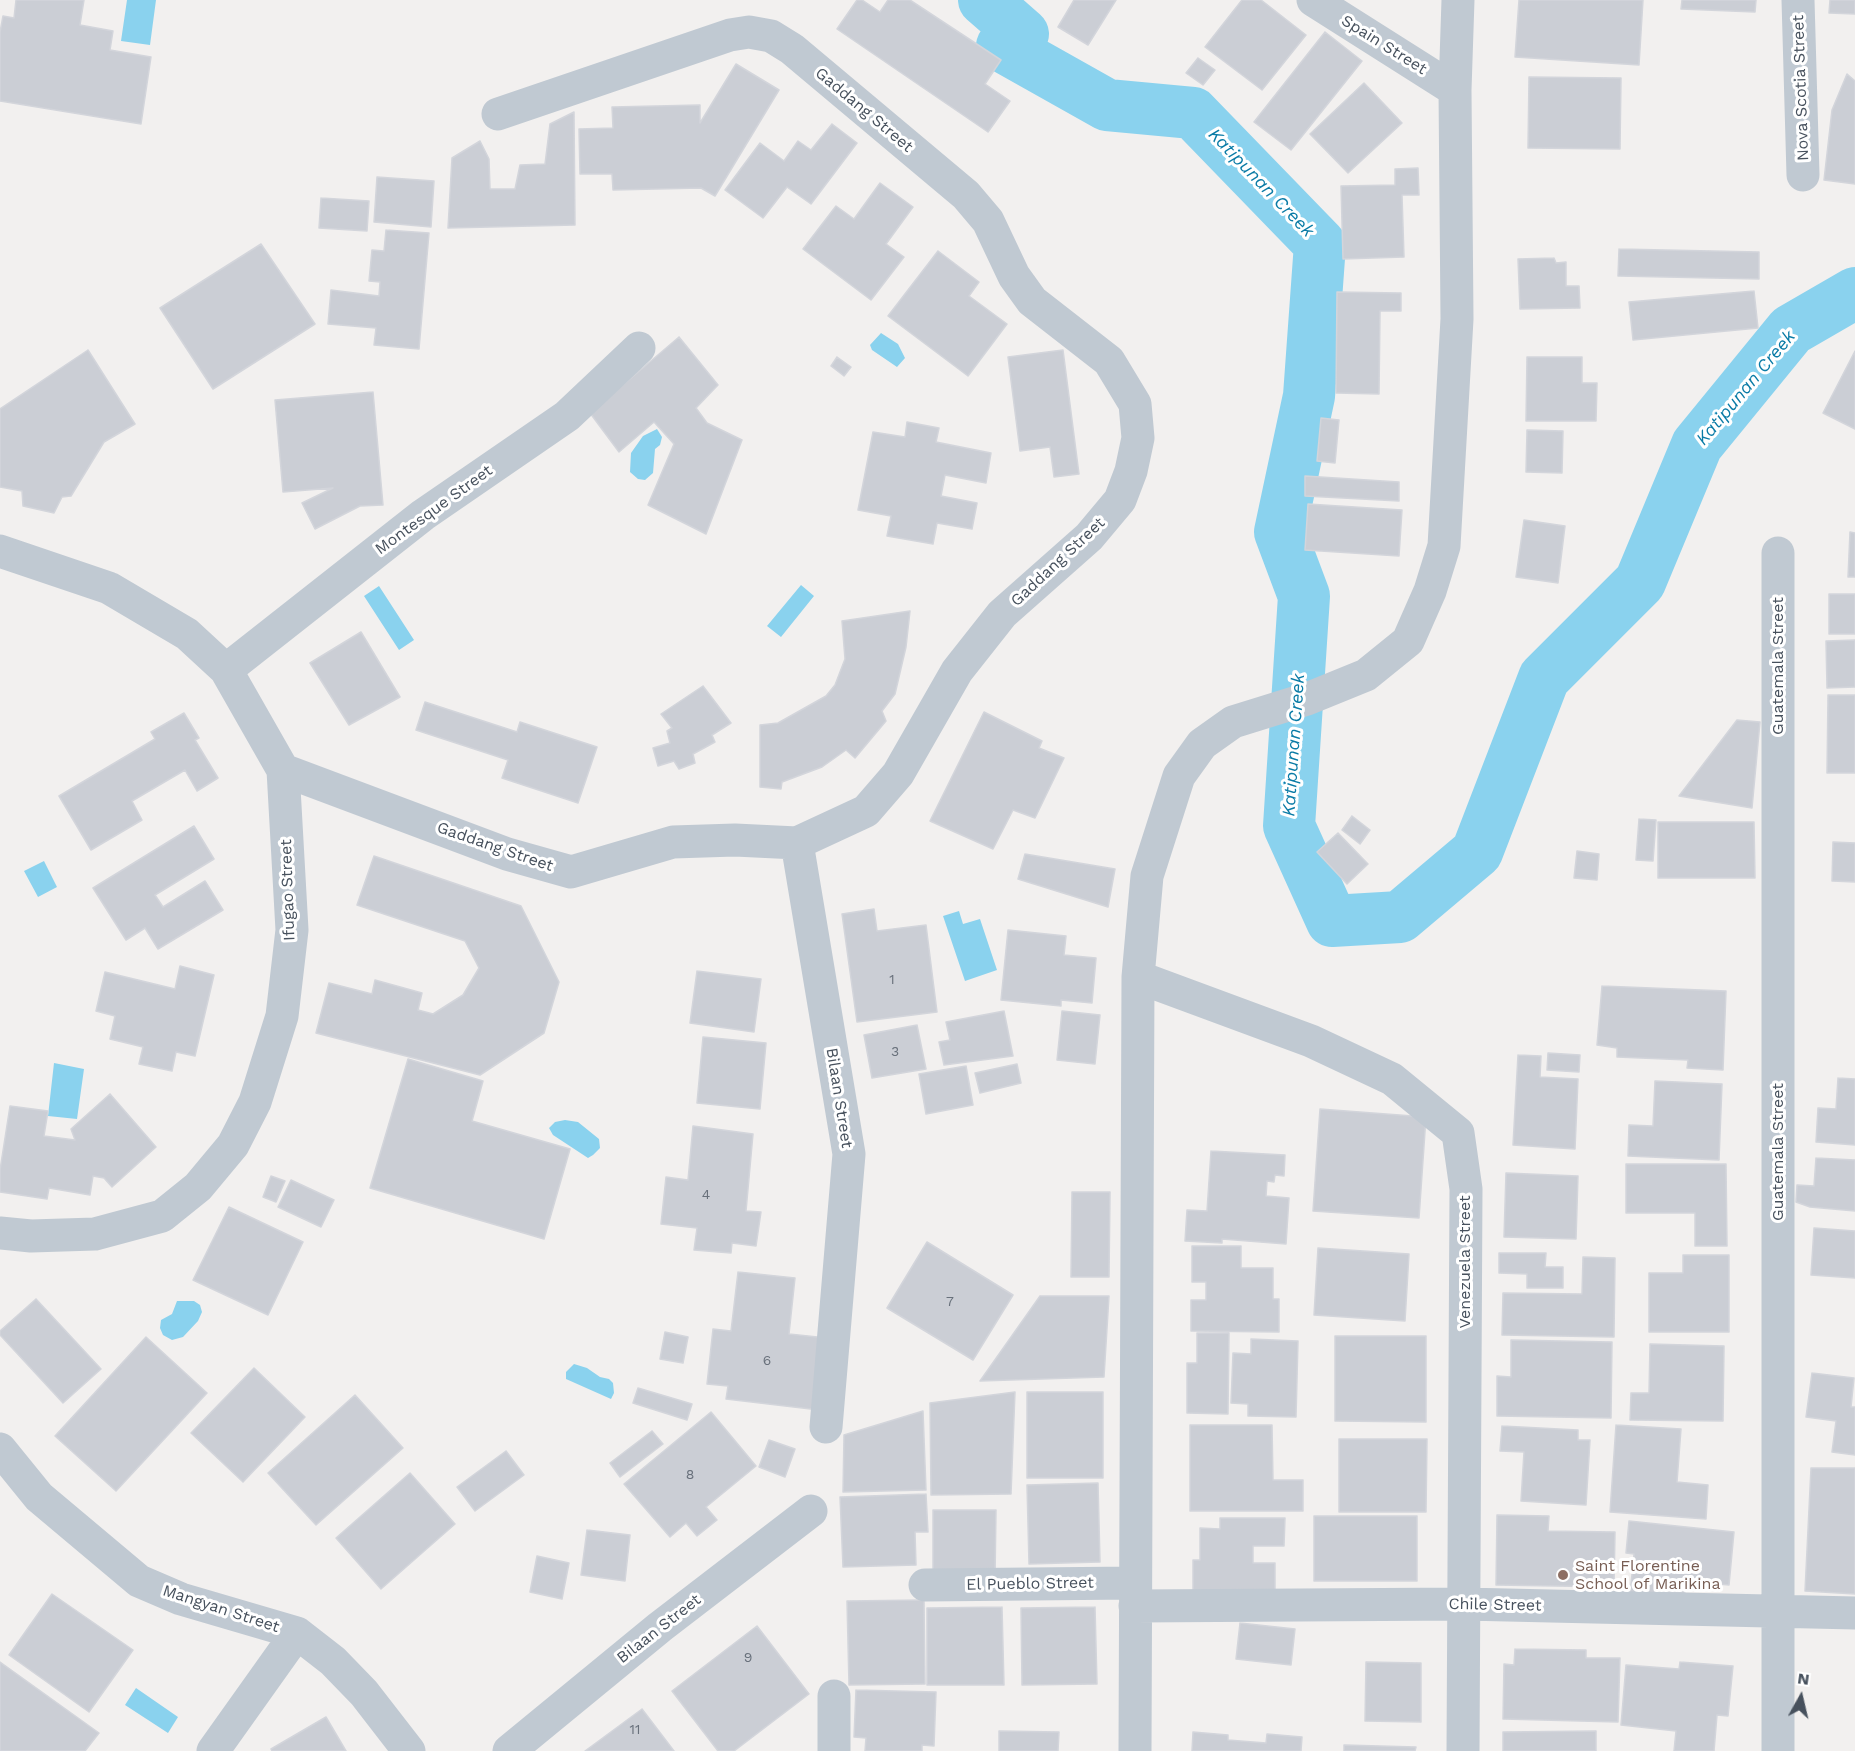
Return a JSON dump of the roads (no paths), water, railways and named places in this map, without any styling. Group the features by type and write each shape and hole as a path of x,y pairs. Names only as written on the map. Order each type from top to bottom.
{"street":[{"name":"Spain Street","path":"1313,0 1455,90"},
{"path":"1134,1751 1138,977 1147,876 1179,776 1202,744 1233,722 1307,699 1366,675 1408,641 1430,591 1444,546 1457,319 1455,90 1458,0"},
{"name":"Nova Scotia Street","path":"1798,0 1803,175"},
{"name":"Gaddang Street","path":"283,770 507,854 571,872 673,842 735,840 797,843 866,811 898,774 957,671 1002,614 1089,537 1120,500 1131,471 1137,438 1135,404 1109,361 1032,301 1014,276 988,221 966,195 792,49 771,36 749,32 730,35 498,114"},
{"name":"Montesque Street","path":"226,670 423,515 567,416 639,348"},
{"name":"Ifugao Street","path":"0,551 109,588 187,634 226,670 283,770 292,930 282,1016 255,1102 233,1145 198,1187 162,1216 95,1234 31,1236 0,1233"},
{"name":"Guatemala Street","path":"1778,553 1778,1751"},
{"name":"Bilaan Street","path":"797,843 849,1154 826,1427"},
{"name":"Venezuela Street","path":"1138,977 1311,1041 1392,1079 1458,1133 1466,1189 1463,1751"},
{"name":"Mangyan Street","path":"0,1449 39,1497 139,1581 181,1599 297,1633 333,1661 364,1693 409,1751"},
{"name":"Bilaan Street","path":"509,1751 660,1627 812,1511"},
{"name":"El Pueblo Street","path":"925,1585 1135,1595"},
{"name":"Chile Street","path":"1135,1595 1855,1613"},
{"path":"213,1751 297,1633"},
{"path":"834,1696 834,1751"}],"water":[{"path":"127,0 156,0 150,45 121,41"},
{"path":"881,333 898,344 905,358 897,367 872,350 870,345"},
{"path":"657,429 662,437 660,445 655,449 653,473 645,480 638,479 630,472 631,453 643,436"},
{"path":"801,585 814,596 781,637 767,626"},
{"path":"379,586 414,640 399,650 364,596"},
{"path":"44,861 57,887 38,897 24,871"},
{"path":"959,911 963,924 980,919 997,970 965,981 943,916"},
{"path":"54,1063 84,1069 77,1119 48,1116"},
{"path":"565,1120 578,1122 599,1139 600,1148 593,1155 588,1158 553,1135 549,1128 555,1122"},
{"path":"177,1301 194,1301 200,1305 202,1312 198,1321 183,1337 172,1340 163,1335 160,1328 161,1320 172,1314"},
{"path":"574,1364 609,1379 613,1383 614,1393 611,1399 566,1379 566,1372"},
{"path":"136,1688 178,1717 168,1733 125,1705"}],"waterway":[{"name":"Katipunan Creek","path":"984,0 1023,34 1002,46 1107,105 1193,113 1320,244 1309,396 1280,532 1304,596 1289,826 1332,921 1400,917 1477,852 1544,678 1640,582 1697,445 1791,330 1855,293"}],"place":[{"name":"Saint Florentine School of Marikina","path":"1563,1575"}]}
